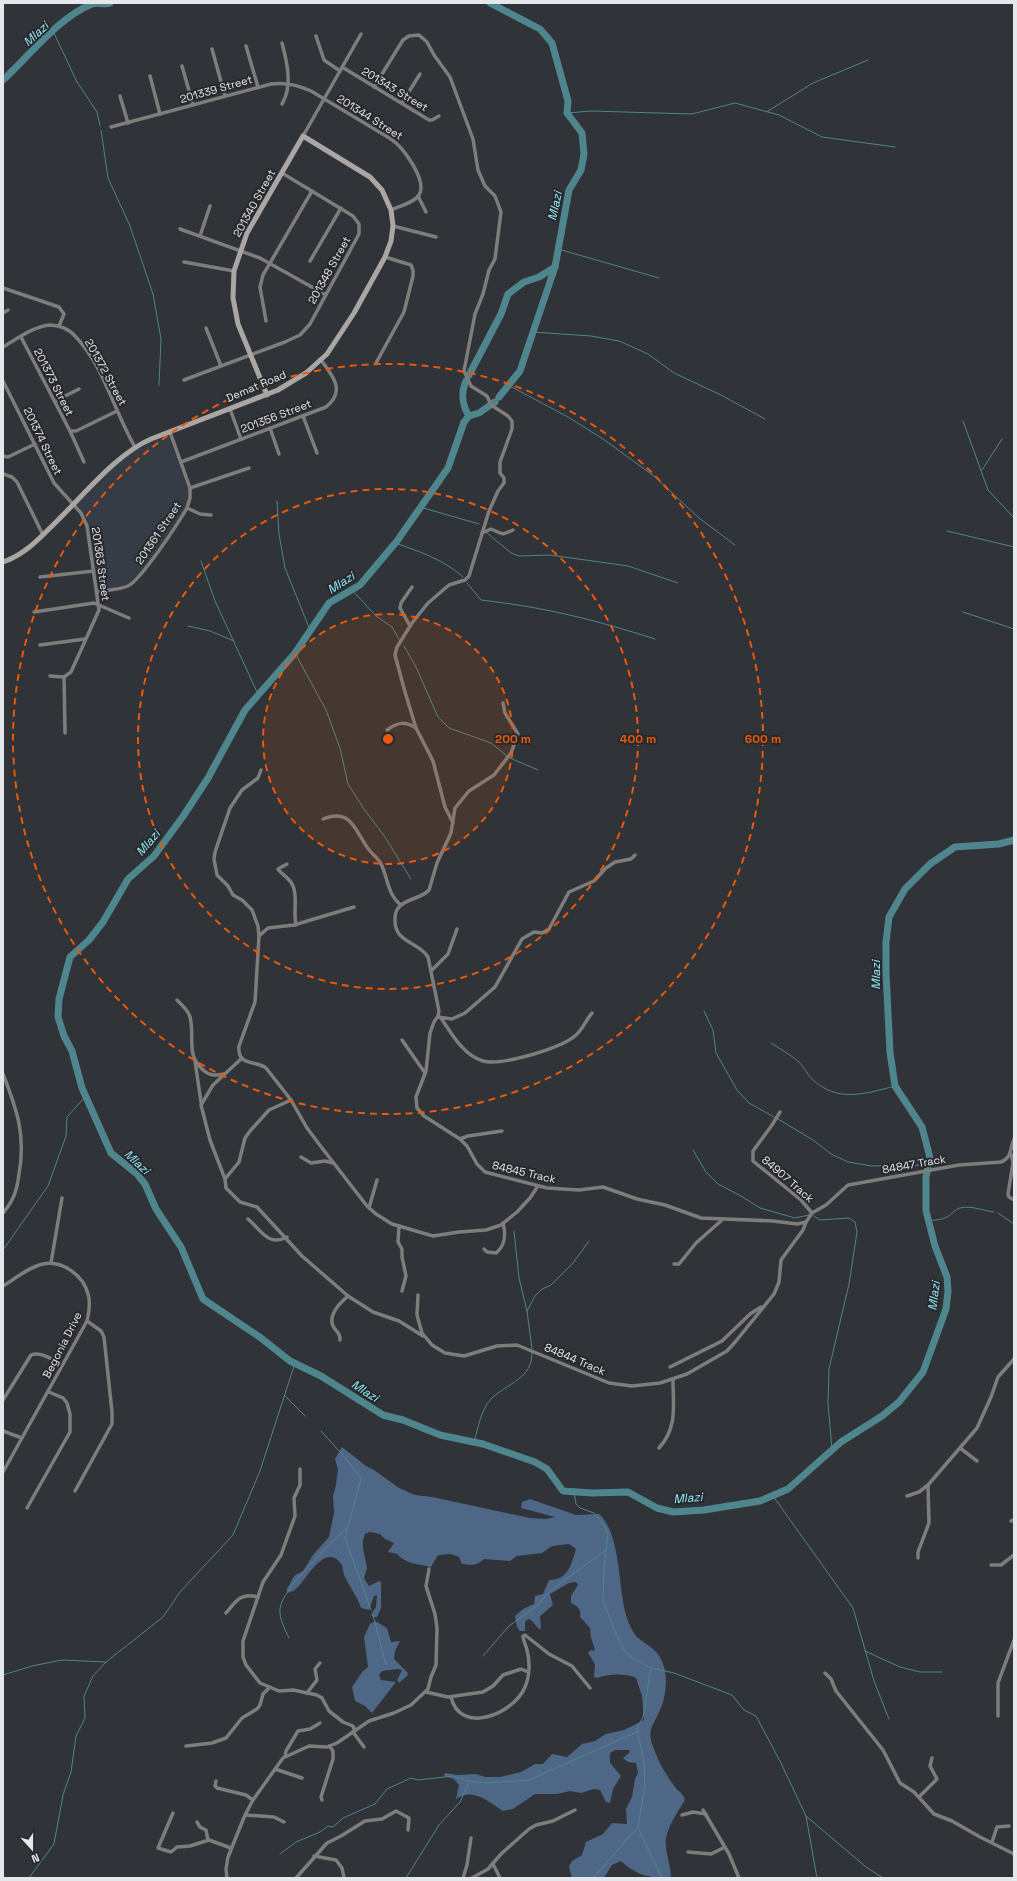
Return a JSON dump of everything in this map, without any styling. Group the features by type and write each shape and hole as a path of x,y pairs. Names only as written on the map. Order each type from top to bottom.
{"street":[{"name":"201340 Street","path":"267,395 250,356 234,310 234,271 247,233 361,34"},
{"path":"374,86 400,43 409,36 419,35 427,42 434,55 450,77 473,139 478,170 485,186 495,196 501,212 495,259 489,270 483,294 475,314 464,371 471,386 487,396 491,405 508,416 512,421 512,429 500,462 500,473 504,478 504,484 494,500 481,535 469,576 465,580 449,585 428,603 410,626 397,647 395,655 416,728 433,761 445,808 453,824"},
{"name":"201343 Street","path":"316,36 324,60 374,86 431,120 439,116"},
{"path":"282,43 289,69 286,96 282,104"},
{"path":"246,46 258,87"},
{"path":"212,49 225,96"},
{"path":"182,66 193,105"},
{"path":"402,103 420,74"},
{"path":"150,76 160,114"},
{"name":"201339 Street","path":"111,127 271,84 288,83 306,88 324,99"},
{"path":"120,96 128,123"},
{"name":"201344 Street","path":"324,99 399,145 420,180 422,187 418,196 426,212"},
{"name":"Demat Road","path":"3,562 23,553 112,466 135,447 267,395 299,378 321,360 344,331 385,257 391,241 393,226 391,210 382,190 370,177 303,136"},
{"name":"201348 Street","path":"184,380 250,356 300,335 310,324 360,232 357,220 341,208 282,173"},
{"path":"266,321 260,287 263,275 312,191"},
{"path":"391,210 418,196"},
{"path":"200,236 210,206"},
{"path":"310,261 341,208"},
{"path":"393,226 436,237"},
{"path":"180,229 260,258 326,295"},
{"path":"376,363 404,312 413,276 411,265 385,257"},
{"path":"184,262 234,271"},
{"path":"3,288 61,308 64,314 59,326 41,327 3,347"},
{"path":"3,313 8,310"},
{"name":"201372 Street","path":"59,326 75,336 95,365 135,447"},
{"path":"206,328 221,366"},
{"name":"201373 Street","path":"21,337 70,431 76,431 117,411"},
{"name":"201356 Street","path":"181,462 326,407 335,397 336,384 334,377 321,360"},
{"name":"201374 Street","path":"3,381 56,486 73,505"},
{"path":"55,401 79,389"},
{"path":"230,409 241,439"},
{"path":"303,416 317,453"},
{"path":"270,428 279,454"},
{"path":"70,431 84,462"},
{"name":"201361 Street","path":"97,592 123,588 131,584 147,565 187,508 190,498 190,488 170,432"},
{"path":"3,456 8,457 35,444"},
{"path":"190,488 249,468"},
{"path":"3,474 12,477 17,482 43,535"},
{"name":"201363 Street","path":"64,677 71,672 97,615 99,604 88,526 84,518 73,505"},
{"path":"187,508 200,514 211,515"},
{"path":"481,535 485,531 491,529 500,534 513,530"},
{"path":"40,577 94,570"},
{"path":"410,626 400,608 401,603 412,587"},
{"path":"34,612 94,603 129,618"},
{"path":"40,645 85,639"},
{"path":"50,676 64,677 65,733"},
{"path":"503,703 507,718 518,732 516,742 511,753 494,775 469,791 460,800 455,808 451,834 438,863 429,890 401,905 396,911 395,918 398,933 402,938 426,954 438,1006 439,1017 463,1047 483,1061 513,1059 541,1052 568,1041 577,1035 585,1021 592,1013"},
{"path":"387,730 404,722 416,728"},
{"path":"261,770 258,778 242,790 230,808 214,859 217,875 228,886 233,895 242,900 252,910 258,926 259,936 255,1002 239,1050 242,1058 249,1063 262,1066 291,1100 307,1128 369,1208 376,1214 399,1226 433,1236 486,1230 504,1223 524,1206 538,1186"},
{"path":"323,819 330,816 341,816 348,820 379,862 389,889 397,902 401,905"},
{"path":"439,1017 452,1019 460,1017 498,983 522,939 534,932 542,933 549,929 565,897 572,890 594,881 606,868 615,862 631,859 635,855"},
{"path":"287,864 278,869 291,882 294,889 294,916 296,925"},
{"path":"259,936 268,928 296,925 354,907"},
{"path":"430,971 448,954 457,930"},
{"name":"84844 Track","path":"177,1000 190,1017 191,1042 201,1102 210,1140 225,1179 226,1188 235,1199 257,1207 302,1256 348,1296 373,1312 406,1324 445,1353 464,1356 473,1355 498,1346 517,1345 600,1380 618,1385 647,1384 673,1380 687,1374 727,1350 766,1304 778,1288 781,1260 806,1222"},
{"name":"84845 Track","path":"439,1017 434,1022 430,1033 426,1073 416,1098 417,1108 424,1116 460,1139 467,1146 477,1164 485,1172 510,1177 538,1186 572,1190 603,1187 637,1199 665,1205 695,1216 722,1220 773,1221 797,1224 806,1222"},
{"path":"402,1040 426,1073"},
{"path":"201,1102 224,1074 242,1058"},
{"path":"194,1060 213,1076 224,1074"},
{"path":"3,1074 20,1123 22,1155 16,1191 11,1204 3,1213"},
{"path":"225,1179 239,1162 245,1138 250,1131 266,1113 291,1100"},
{"name":"84907 Track","path":"780,1112 756,1145 753,1151 753,1161 801,1200 812,1213"},
{"path":"460,1139 468,1136 502,1131"},
{"path":"1014,1139 1011,1154 1012,1163 1008,1190 1008,1196 1014,1200"},
{"name":"84847 Track","path":"812,1213 826,1205 848,1185 959,1165 1001,1162 1011,1154"},
{"path":"301,1157 311,1163 325,1160 335,1163"},
{"path":"369,1208 377,1180"},
{"path":"1008,1190 1014,1190"},
{"path":"51,1264 62,1198"},
{"path":"806,1222 812,1213"},
{"path":"248,1219 269,1240 278,1240 286,1237"},
{"path":"674,1264 679,1264 696,1242 722,1220"},
{"path":"484,1249 487,1252 496,1253 501,1249 505,1232 504,1223"},
{"path":"399,1226 398,1242 402,1250 406,1276 402,1291"},
{"name":"Begonia Drive","path":"3,1286 33,1267 51,1264 70,1270 78,1276 84,1284 88,1294 89,1304 87,1321 62,1365 49,1392 4,1470"},
{"path":"340,1340 340,1334 333,1325 333,1319 340,1304 348,1296"},
{"path":"418,1296 419,1323 426,1340"},
{"path":"670,1367 715,1346 728,1336 750,1314 766,1304"},
{"path":"75,1491 108,1433 113,1419 104,1337 101,1331 87,1321"},
{"path":"3,1400 31,1355 37,1353 41,1354 62,1365"},
{"path":"907,1496 918,1492 928,1485 979,1425 998,1377 1014,1359"},
{"path":"659,1448 669,1436 673,1420 673,1380"},
{"path":"27,1508 70,1432 70,1414 67,1403 63,1398 49,1392"},
{"path":"3,1431 22,1438"},
{"path":"960,1448 978,1462"},
{"path":"300,1469 300,1485 294,1498 296,1516 280,1555 263,1582 243,1640 243,1657 246,1665 258,1682 279,1691 293,1690 320,1696 329,1712 343,1722 353,1726 354,1732 364,1747"},
{"path":"918,1558 918,1552 929,1523 928,1485"},
{"path":"991,1565 998,1566 1014,1555"},
{"path":"285,1756 310,1746 329,1746 337,1743 368,1721 394,1713 411,1705 426,1692 436,1665 436,1618 426,1584 429,1569"},
{"path":"226,1613 236,1600 251,1595 258,1597"},
{"path":"451,1697 453,1707 460,1713 471,1718 484,1718 502,1710 516,1701 526,1686 528,1672 528,1657 522,1637 525,1635 549,1654 572,1666 590,1688"},
{"path":"998,1716 998,1683 1014,1640"},
{"path":"307,1693 317,1680 315,1668 320,1664"},
{"path":"426,1692 451,1697 483,1692 493,1686 503,1675 521,1669 528,1672"},
{"path":"825,1673 831,1679 836,1691 883,1750 898,1781 919,1797 934,1814 952,1821 1014,1854"},
{"path":"186,1746 212,1743 226,1738 240,1720 257,1709 260,1705 262,1694 270,1688"},
{"path":"228,1878 227,1863 231,1848 253,1800 285,1756 286,1751 298,1730 310,1729 320,1723"},
{"path":"322,1800 321,1797 333,1759 333,1751 329,1746"},
{"path":"919,1797 936,1780 936,1776 930,1766 932,1758"},
{"path":"275,1769 302,1778"},
{"path":"216,1781 215,1786 217,1788 246,1795 253,1800"},
{"path":"472,1878 485,1872 529,1829 540,1824 553,1821 575,1810"},
{"path":"703,1810 725,1847 739,1878"},
{"path":"296,1878 327,1843 347,1832 356,1825 368,1820 382,1819 396,1811 409,1819 408,1830"},
{"path":"682,1815 693,1812 706,1814"},
{"path":"173,1813 158,1848 171,1852 177,1847 190,1846 208,1840 216,1841 231,1848"},
{"path":"245,1815 274,1818 284,1822"},
{"path":"197,1822 200,1827 206,1830 208,1840"},
{"path":"992,1842 997,1827 1009,1826"},
{"path":"463,1878 468,1862 472,1838"},
{"path":"688,1852 711,1854 725,1847"},
{"path":"314,1856 336,1860 342,1868 344,1878"},
{"path":"493,1864 500,1878"}],"shaded area":[{"path":"170,432 190,488 187,507 147,565 127,586 97,592 88,526 74,505 124,456"},
{"path":"342,1447 366,1466 399,1488 415,1495 432,1497 530,1518 546,1519 555,1517 521,1508 522,1502 530,1499 576,1515 599,1514 606,1523 615,1547 623,1603 628,1621 637,1637 658,1654 666,1675 664,1699 650,1734 656,1755 671,1782 682,1794 685,1800 675,1816 667,1835 666,1847 671,1878 650,1877 638,1873 621,1861 612,1865 604,1878 572,1878 569,1867 572,1861 582,1855 586,1842 603,1834 612,1823 627,1824 626,1809 632,1797 635,1779 638,1773 636,1763 628,1762 623,1758 630,1752 629,1750 615,1750 610,1753 610,1763 621,1776 613,1789 610,1803 606,1802 600,1790 594,1789 581,1793 570,1791 557,1794 535,1794 513,1809 503,1811 481,1797 475,1795 463,1796 456,1799 459,1785 454,1779 444,1776 445,1773 457,1775 476,1774 485,1777 500,1777 521,1772 535,1764 543,1764 552,1754 567,1757 582,1744 595,1741 606,1734 624,1730 644,1720 642,1696 636,1678 621,1675 611,1675 597,1678 594,1677 595,1664 588,1653 591,1650 594,1651 595,1649 591,1638 590,1628 580,1617 578,1608 571,1603 571,1596 578,1585 576,1582 569,1583 550,1594 553,1605 540,1616 541,1629 539,1629 531,1620 528,1619 525,1622 525,1631 520,1631 517,1627 515,1616 523,1609 534,1604 535,1596 543,1594 549,1580 561,1577 565,1574 570,1566 576,1549 569,1544 552,1546 542,1553 517,1556 510,1561 484,1559 477,1564 472,1565 462,1564 459,1557 451,1554 438,1555 431,1567 408,1562 397,1554 388,1552 394,1543 385,1539 380,1534 370,1532 365,1534 363,1540 367,1568 364,1578 369,1586 379,1581 381,1582 381,1608 377,1617 373,1617 371,1615 376,1607 377,1595 374,1596 369,1610 361,1608 344,1575 342,1565 335,1558 328,1557 321,1560 314,1566 297,1588 287,1593 287,1589 294,1576 303,1571 313,1555 329,1537 334,1513 333,1496 338,1469 335,1459"},
{"path":"375,1621 387,1628 391,1642 400,1641 395,1651 394,1659 408,1673 407,1676 399,1683 397,1680 402,1670 382,1671 379,1675 381,1680 396,1682 372,1713 365,1706 355,1701 352,1687 363,1671 368,1667 364,1637 370,1624"}],"waterway":[{"name":"Mlazi","path":"3,80 56,27 68,18 92,4 110,3"},
{"name":"Mlazi","path":"490,3 540,29 552,43 568,101 567,113 582,133 584,154 581,170 569,190 555,267 520,371 499,397"},
{"path":"53,31 77,82 97,112 100,126"},
{"path":"768,111 813,83 868,60"},
{"path":"567,113 591,111 692,114 735,103 779,115 822,137 895,147"},
{"path":"101,130 108,178 130,226 153,294 161,339 159,385"},
{"path":"558,249 659,278"},
{"path":"469,375 501,314 508,294 524,282 539,277 555,267"},
{"path":"533,332 591,336 619,341 648,354 674,373 721,395 765,419"},
{"path":"466,381 463,390 463,398 469,416"},
{"path":"508,385 568,417 603,439 654,476 699,518 735,545"},
{"name":"Mlazi","path":"489,406 479,413 469,416 464,422 448,468 397,541 360,585 329,603 295,653 245,710 208,778 184,815 154,856 128,879 103,922 89,940 70,957 59,999 58,1017 64,1036 72,1051 82,1088 111,1153 137,1174 145,1184 156,1209 181,1247 203,1299 261,1338 290,1361 321,1376 383,1415 403,1420 440,1435 483,1444 535,1462 547,1469 563,1491 592,1493 628,1492 657,1508 673,1512 704,1510 760,1501 788,1489 841,1442 882,1416 899,1402 923,1372 946,1309 948,1291 947,1277 935,1246 926,1211 926,1177 930,1158 922,1127 895,1086 890,1052 886,973 886,942 889,917 905,889 930,864 955,847 999,844 1014,840"},
{"path":"963,421 988,490 1014,518"},
{"path":"982,470 1002,439"},
{"path":"277,501 279,534 285,568 310,630"},
{"path":"420,507 479,524"},
{"path":"947,531 1014,547"},
{"path":"487,533 511,553 519,556 550,555 628,566 678,583"},
{"path":"395,543 439,561 463,577"},
{"path":"201,561 215,601 258,694"},
{"path":"467,583 481,600 548,610 612,626 655,639"},
{"path":"352,590 376,616 392,627 399,639"},
{"path":"963,612 1014,629"},
{"path":"188,626 210,631 234,641"},
{"path":"404,646 416,667 438,717 449,728 491,743 507,756"},
{"path":"295,653 326,710 340,748 348,784 385,837 411,879"},
{"path":"510,758 538,770"},
{"path":"704,1011 713,1030 716,1053 737,1090 749,1103 774,1117"},
{"path":"771,1043 796,1059 812,1079 822,1087 831,1091 841,1094 862,1094 895,1086"},
{"path":"3,1250 48,1186 66,1136 67,1117 86,1096"},
{"path":"778,1119 813,1140 831,1154 848,1162 872,1166 928,1165"},
{"path":"693,1150 706,1172 718,1184 760,1208 795,1218 809,1215"},
{"path":"928,1221 945,1218 957,1209 964,1207 994,1212"},
{"path":"998,1213 1014,1224"},
{"path":"814,1216 820,1220 849,1218 855,1222 857,1232 849,1284 829,1369 828,1403 832,1450"},
{"path":"514,1231 519,1278 527,1311"},
{"path":"532,1349 527,1311 535,1296 542,1289 551,1285 573,1263 589,1241"},
{"path":"474,1442 480,1419 488,1403 497,1393 524,1375 531,1361 532,1352"},
{"path":"29,1878 54,1844 63,1795 71,1772 76,1736 85,1718 84,1696 93,1676 106,1662 163,1617 180,1592 233,1535 260,1471 295,1363"},
{"path":"285,1396 305,1416"},
{"path":"321,1431 348,1461 361,1479 345,1538 371,1610"},
{"path":"574,1492 576,1504 580,1508 594,1513 605,1527 608,1534 604,1568 603,1600 616,1634 630,1657 651,1668 643,1717 637,1729 644,1763 645,1786 638,1827 593,1878"},
{"path":"773,1496 853,1608 874,1681 889,1719"},
{"path":"289,1638 280,1616 280,1609 283,1600 289,1590 308,1567 347,1528"},
{"path":"483,1656 509,1626 539,1604 547,1594 566,1579 606,1550"},
{"path":"373,1615 386,1665"},
{"path":"865,1651 900,1667 920,1672 942,1672"},
{"path":"3,1675 32,1666 62,1660 106,1662"},
{"path":"651,1668 674,1673 732,1695 744,1710 756,1716 781,1763 806,1816 817,1878"},
{"path":"280,1854 296,1842 320,1832 328,1826 333,1827 343,1818 375,1804 387,1789 411,1778 418,1780 453,1776 469,1781 487,1783 529,1780 637,1732"},
{"path":"406,1878 439,1825 460,1802 469,1782"},
{"path":"806,1816 866,1867 883,1878"},
{"path":"638,1828 662,1878"}]}
